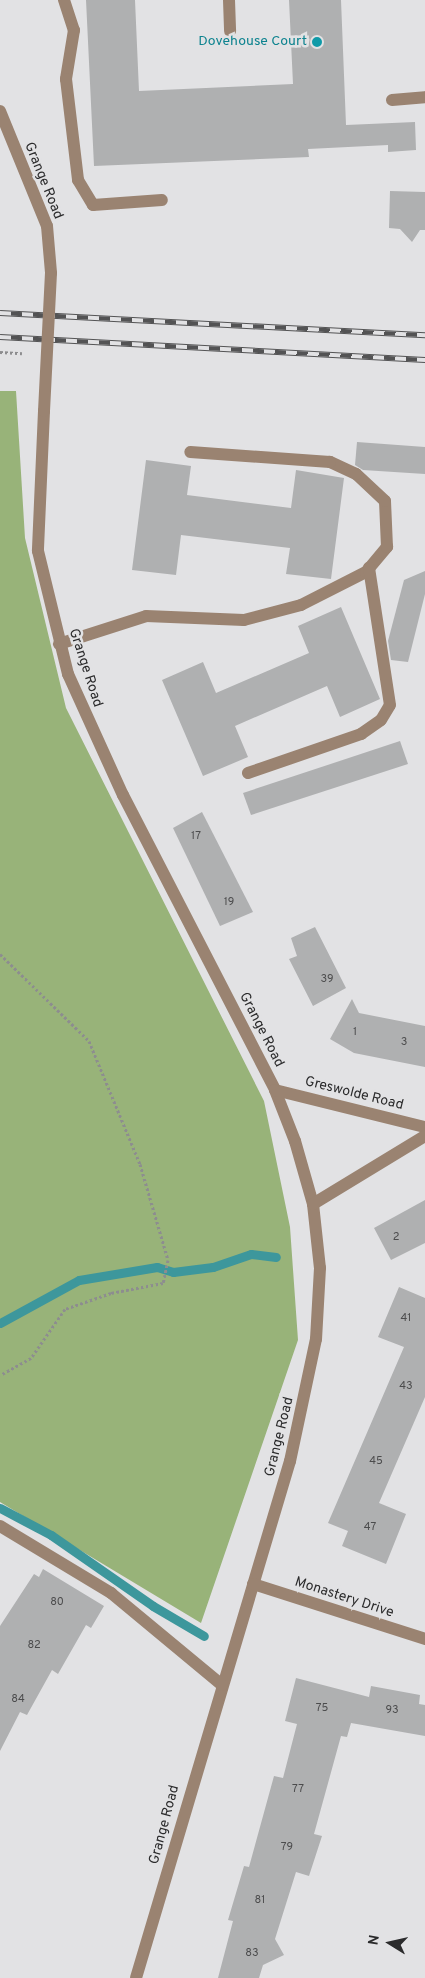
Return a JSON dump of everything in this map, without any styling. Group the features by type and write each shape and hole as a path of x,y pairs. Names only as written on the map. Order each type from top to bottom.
{"street":[{"path":"64,0 74,30 66,79 78,180 92,205 162,200"},
{"path":"229,0 230,32"},
{"path":"392,100 425,97"},
{"name":"Grange Road","path":"0,111 47,226 51,272 38,551 59,644 86,720 275,1090 295,1142 312,1204 320,1268 316,1339 290,1460 136,1978"},
{"path":"59,644 146,616 244,620 301,605 369,568 387,547 386,501 356,474 330,462 190,452"},
{"path":"248,774 362,734 381,720 390,705 369,568"},
{"name":"Greswolde Road","path":"275,1090 425,1128"},
{"path":"312,1204 425,1136"},
{"path":"0,1526 111,1593 222,1685"},
{"name":"Monastery Drive","path":"253,1584 425,1639"}],"path":[{"path":"0,352 22,353"},
{"path":"0,954 89,1041 140,1164 168,1260 167,1278 163,1283 111,1292 65,1309 31,1358 0,1375"}],"green space":[{"path":"0,391 16,391 25,538 66,708 264,1101 290,1227 298,1340 201,1623 0,1502"}],"building":[{"name":"Dovehouse Court","path":"86,0 135,0 139,91 293,84 289,0 341,0 346,125 415,122 416,150 388,152 388,145 308,149 309,157 94,166"},
{"path":"390,191 425,192 425,230 420,230 412,242 400,229 389,228"},
{"path":"357,442 425,447 425,474 363,470 355,465"},
{"path":"146,460 191,466 187,495 291,508 296,470 344,478 331,579 286,574 290,548 181,535 176,575 132,570"},
{"path":"425,571 425,594 408,662 391,660 388,641 404,580"},
{"path":"341,607 380,699 340,717 327,686 235,726 248,757 203,776 162,680 203,662 216,693 309,653 298,626"},
{"path":"400,741 408,764 251,815 243,793"},
{"path":"202,812 253,912 220,926 173,828"},
{"path":"315,927 346,988 313,1006 289,959 297,956 291,938"},
{"path":"352,999 359,1013 425,1026 425,1067 354,1053 330,1039"},
{"path":"425,1200 425,1243 391,1260 374,1228"},
{"path":"399,1287 425,1298 425,1397 379,1503 406,1514 386,1564 342,1546 348,1531 328,1523 404,1347 378,1337"},
{"path":"43,1569 104,1606 91,1628 86,1625 58,1674 52,1670 27,1715 20,1712 0,1751 0,1626 34,1574 39,1577"},
{"path":"296,1678 369,1697 371,1686 420,1695 419,1704 425,1705 425,1736 351,1723 347,1737 341,1736 314,1834 322,1836 309,1876 296,1872 275,1939 284,1955 263,1965 259,1978 218,1978 233,1921 228,1920 244,1866 249,1867 274,1776 283,1778 297,1724 285,1721"}],"waterway":[{"path":"0,1323 79,1280 157,1267 173,1272 213,1267 251,1254 276,1257"},
{"path":"0,1508 51,1535 153,1606 204,1636"}],"railway":[{"path":"0,313 425,335"},
{"path":"0,337 425,360"}],"place":[{"name":"Dovehouse Court","path":"317,42"}]}
